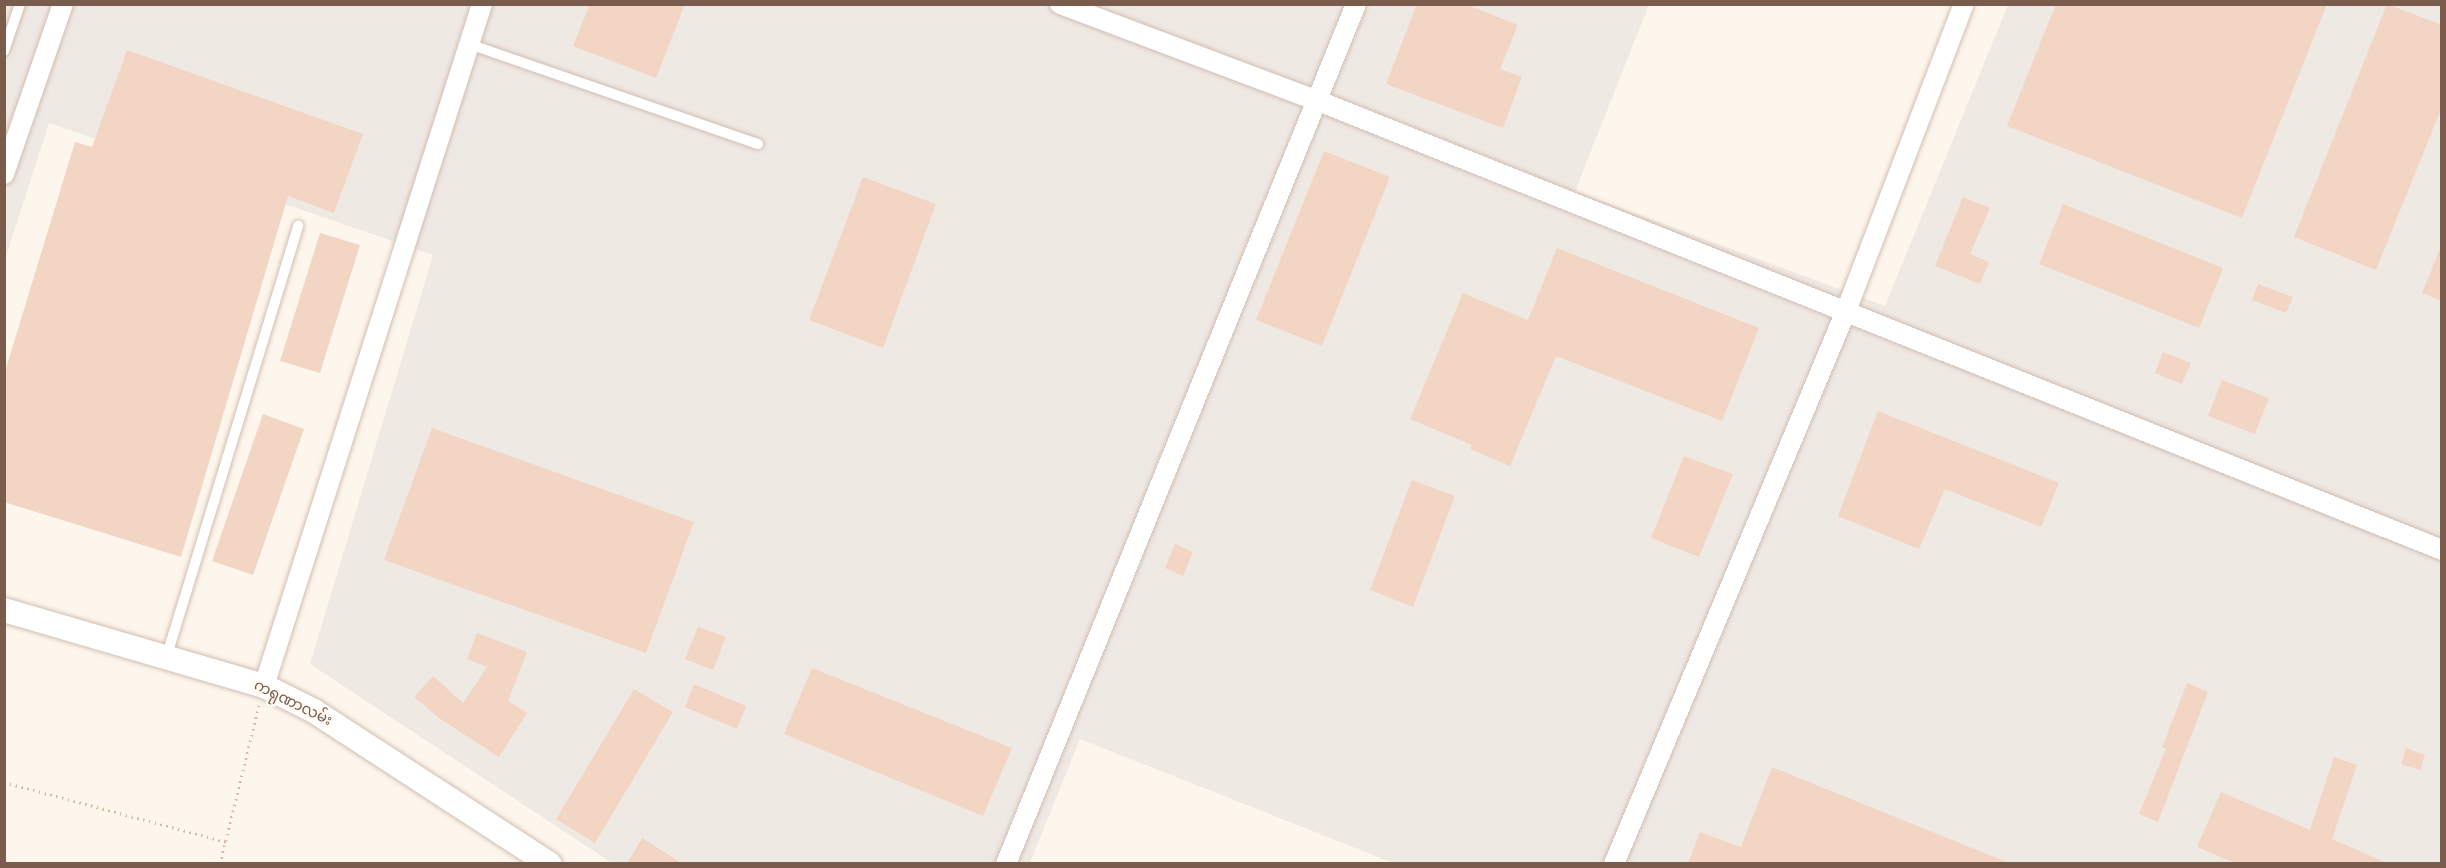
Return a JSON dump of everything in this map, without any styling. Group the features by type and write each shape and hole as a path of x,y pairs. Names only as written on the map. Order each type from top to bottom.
{"street":[{"path":"4,174 63,4"},
{"path":"264,686 482,4"},
{"path":"1060,4 1316,100 2442,550"},
{"path":"1006,864 1356,4"},
{"path":"1614,864 1846,311 1964,4"},
{"name":"ကရုဏာလမ်း","path":"4,610 167,655 264,686 314,711 550,864"}],"lane":[{"path":"4,51 20,4"},
{"path":"469,44 758,144"},
{"path":"167,655 298,226"}],"path":[{"path":"220,864 264,686"},
{"path":"4,782 227,842"}],"shaded area":[{"path":"5,5 1649,5 1575,191 1885,306 2008,5 2441,5 2441,863 1393,863 1080,739 1030,863 612,863 310,664 433,255 49,123 5,260"}],"building":[{"path":"590,4 685,4 656,78 573,46"},
{"path":"1417,4 1465,4 1518,25 1500,69 1522,77 1503,128 1386,84"},
{"path":"2056,4 2327,4 2242,218 2007,126"},
{"path":"2387,4 2442,25 2442,107 2376,270 2294,237"},
{"path":"127,50 363,134 334,213 288,196 181,557 4,502 4,375 75,142 92,147"},
{"path":"1324,151 1390,177 1322,346 1256,320"},
{"path":"863,177 936,204 883,348 809,320"},
{"path":"1963,197 1990,208 1970,254 1989,262 1980,284 1935,266"},
{"path":"2063,204 2223,268 2199,328 2039,264"},
{"path":"320,233 360,245 320,373 280,361"},
{"path":"2442,246 2442,301 2422,293"},
{"path":"1557,248 1759,328 1722,421 1556,356 1510,466 1470,449 1472,445 1410,419 1463,293 1528,320"},
{"path":"2258,284 2293,297 2286,313 2252,300"},
{"path":"2163,352 2191,363 2182,384 2155,373"},
{"path":"2222,380 2269,398 2255,434 2208,416"},
{"path":"1878,411 2059,483 2041,527 1945,489 1919,549 1838,516"},
{"path":"263,414 304,429 253,575 212,561"},
{"path":"432,428 694,522 646,653 384,560"},
{"path":"1684,456 1733,474 1699,557 1651,538"},
{"path":"1412,480 1455,496 1413,607 1370,590"},
{"path":"1175,544 1193,552 1183,576 1165,568"},
{"path":"698,627 726,637 713,670 685,659"},
{"path":"477,633 527,652 508,701 527,713 499,757 439,718 414,697 433,676 463,703 487,667 467,659"},
{"path":"812,668 1012,748 983,816 784,734"},
{"path":"2187,683 2208,692 2158,822 2139,814 2166,749 2162,748"},
{"path":"694,684 746,706 737,729 685,707"},
{"path":"634,689 673,712 595,843 556,819"},
{"path":"2406,748 2425,755 2420,770 2401,764"},
{"path":"2334,757 2357,765 2332,839 2389,864 2237,864 2197,847 2221,792 2310,830"},
{"path":"1772,767 2009,864 1688,864 1700,832 1741,847"},
{"path":"642,838 683,864 627,864"}]}
